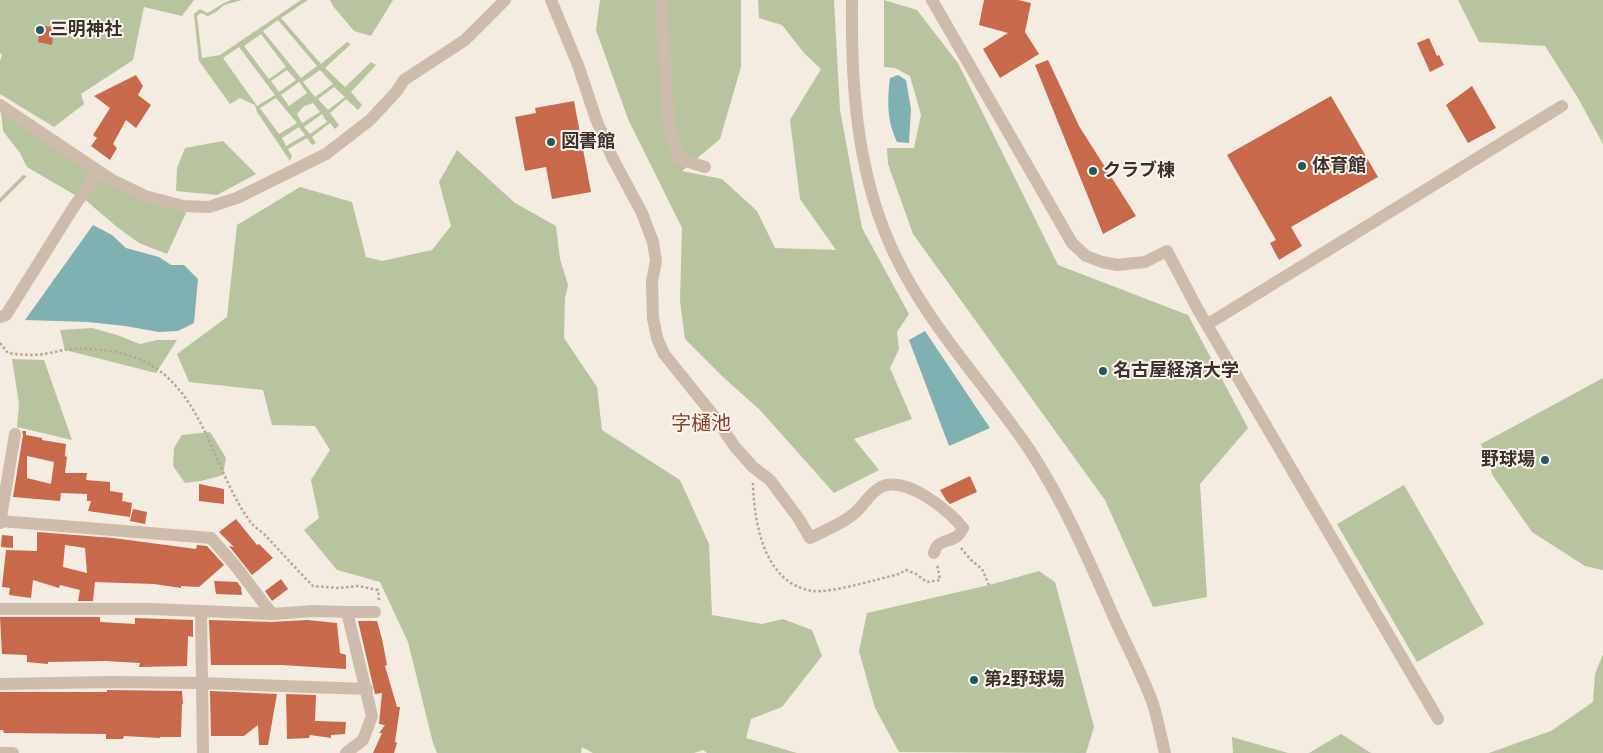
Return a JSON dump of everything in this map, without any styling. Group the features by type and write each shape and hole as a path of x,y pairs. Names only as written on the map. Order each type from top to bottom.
{"street":[{"path":"0,105 112,180 145,196 183,206 209,207 238,198 326,154 370,120 397,91 404,80 465,40 505,0"},
{"path":"552,0 578,65 596,119 612,157 642,213 653,242 656,261 652,281 653,318 657,338 664,354 753,467 770,480 800,519 810,538 856,512 882,486 898,484 916,490 958,522 963,528 957,537 942,541 935,547 934,553"},
{"path":"661,0 669,126 679,159 705,167"},
{"path":"852,0 853,68 859,138 876,208 888,241 903,273 921,302 1028,448 1060,501 1076,531 1140,673 1152,704 1165,753"},
{"path":"932,0 1072,242 1086,256 1117,266 1145,262 1167,251 1197,308 1438,719"},
{"path":"1208,324 1562,106"},
{"path":"0,317 6,315 75,205 99,172"},
{"path":"15,434 0,522 211,538 234,564 272,614"},
{"path":"0,609 142,609 272,614 313,611 375,612"},
{"path":"201,612 203,753"},
{"path":"346,753 363,740 372,716 347,612"},
{"path":"0,684 202,683 367,689"},
{"path":"0,753 13,753"}],"path":[{"path":"0,343 8,353 21,355 47,354 72,349 114,352 155,366 166,375 187,401 199,420 225,478 253,524 312,586 339,588 358,586 378,590 379,608 375,612"},
{"path":"753,467 756,520 760,537 774,567 789,582 813,591 830,590 899,574 906,570 916,574 926,582 940,580 934,553"},
{"path":"957,537 962,549 982,569 989,585"}],"green space":[{"path":"0,0 194,0 182,16 144,7 133,60 81,94 84,104 54,127 0,94 0,61 2,55 0,53"},
{"path":"242,0 224,5 208,16 201,13 197,16 202,58 220,55 301,0 308,0 281,18 321,64 347,42 351,44 325,68 345,87 371,62 376,65 351,92 362,105 358,110 346,99 330,113 339,125 335,129 330,123 312,137 316,143 312,145 307,138 288,149 292,156 290,161 257,112 255,105 240,98 230,104 199,61 194,14 200,9 207,13 227,1","holes":["278,20 317,66 301,78 263,31","261,34 286,67 269,79 244,46","239,47 275,95 257,106 223,58","287,70 296,80 279,92 271,81","320,70 333,84 315,97 303,82","299,82 307,93 289,106 281,95","334,87 345,97 328,110 318,99","276,98 297,123 279,134 260,108","313,103 320,112 302,123 297,114 304,106","322,114 327,122 310,134 304,127","299,127 305,135 286,146 282,138"]},
{"path":"330,0 393,0 371,36 354,31"},
{"path":"600,0 741,0 741,67 720,139 682,171 722,179 757,211 775,248 836,250 800,199 790,120 821,69 804,53 782,25 759,18 758,0 834,0 840,110 862,228 909,314 897,332 899,349 890,368 912,419 854,439 879,470 834,493 759,409 724,378 685,339 680,301 682,228 628,119 596,30"},
{"path":"884,0 917,10 958,63 1058,265 1188,315 1248,428 1200,484 1207,597 1153,607 1105,500 913,234 888,164 887,148 914,148 921,115 910,76 895,68 884,67"},
{"path":"1458,0 1603,0 1603,144 1578,98 1545,46 1479,42"},
{"path":"1,111 112,180 183,206 186,213 167,254 139,243 82,197 80,198 27,167 20,153 3,131"},
{"path":"223,141 256,174 217,195 176,191 177,168 185,148"},
{"path":"457,150 515,203 556,226 560,259 568,285 565,298 564,338 597,387 602,430 680,480 709,544 712,615 762,624 783,619 812,630 822,656 782,707 751,719 746,738 797,753 707,753 703,750 694,753 593,753 582,747 581,753 437,753 408,642 380,582 337,570 304,530 319,518 311,480 330,450 315,426 272,425 263,390 189,382 177,354 227,317 237,225 300,187 352,202 366,257 382,261 432,250 451,226 439,182"},
{"path":"23,175 27,176 0,203 0,198"},
{"path":"92,328 140,344 157,340 177,340 156,373 65,350 60,330"},
{"path":"12,359 44,360 72,440 17,427 19,404"},
{"name":"野球場","path":"1603,378 1603,570 1585,566 1532,532 1493,476 1481,444"},
{"path":"210,432 226,458 223,475 185,483 173,466 174,448 182,435"},
{"path":"1404,485 1484,624 1417,662 1337,524"},
{"name":"第2野球場","path":"1039,571 1055,582 1094,727 1086,753 899,752 875,708 859,651 867,613 989,585"},
{"path":"1603,654 1603,753 1489,753 1551,731 1593,702 1595,674"},
{"path":"1341,734 1371,753 1309,753"},
{"path":"1232,737 1288,753 1233,753"}],"water":[{"path":"898,75 906,80 911,109 909,143 897,142 891,127 888,103 890,78"},
{"path":"93,225 112,235 126,248 159,257 171,265 184,265 198,279 194,323 178,331 159,332 88,322 25,320"},
{"path":"925,331 990,428 949,446 909,340"}],"building":[{"path":"984,0 1018,0 1031,3 1025,32 1039,54 1000,78 983,49 1008,33 979,25"},
{"path":"40,25 54,28 52,45 38,42"},
{"path":"1429,38 1437,56 1439,55 1444,65 1430,72 1417,43"},
{"name":"クラブ棟","path":"1048,60 1079,126 1136,216 1103,234 1035,65"},
{"path":"136,75 143,86 138,95 151,105 136,128 126,120 113,144 117,148 110,160 91,146 97,138 93,135 110,108 94,96"},
{"path":"1472,86 1496,128 1468,143 1446,105"},
{"name":"体育館","path":"1331,96 1378,177 1291,227 1302,246 1279,260 1270,243 1276,240 1227,155"},
{"name":"図書館","path":"574,101 591,192 552,199 546,167 525,171 515,117 536,113 535,108"},
{"path":"22,431 26,431 26,435 66,444 65,473 87,473 86,480 110,482 110,491 123,493 122,501 132,503 130,517 88,511 91,501 87,501 87,494 61,493 60,501 13,497 23,435","holes":["27,456 54,462 51,484 27,478"]},
{"path":"970,476 977,492 950,504 940,490"},
{"path":"199,484 224,489 224,504 199,501"},
{"path":"133,509 147,512 145,524 130,521"},
{"path":"236,519 257,545 259,544 273,558 252,575 229,546 234,547 219,532"},
{"path":"37,532 113,538 196,549 197,545 207,546 224,565 199,587 181,586 181,588 154,584 95,582 93,601 78,601 80,590 60,585 59,588 33,580 31,598 9,595 10,588 2,587 6,550 37,551","holes":["65,545 85,548 87,573 63,567"]},
{"path":"2,535 13,536 13,548 1,547"},
{"path":"281,579 288,589 272,601 265,591"},
{"path":"214,581 237,582 241,587 242,595 216,594"},
{"path":"0,617 100,617 100,622 135,624 135,618 193,620 193,637 188,636 187,666 139,667 140,663 105,661 48,662 48,664 27,662 27,655 2,654"},
{"path":"209,620 272,622 307,620 337,623 340,653 346,655 346,669 281,665 211,665"},
{"path":"358,621 377,621 382,639 387,665 385,666 397,707 400,707 395,742 397,743 394,753 373,753 382,733 379,733 385,725 379,724 382,693 375,694"},
{"path":"107,690 182,691 181,737 124,736 123,739 106,739 106,734 4,733 3,730 0,730 0,692 107,692"},
{"path":"210,691 277,694 268,745 259,745 258,725 244,736 211,736"},
{"path":"286,694 316,695 315,721 346,722 345,734 331,735 331,738 310,735 309,738 287,739"}],"place":[{"name":"三明神社","path":"40,30"},
{"name":"図書館","path":"551,142"},
{"name":"体育館","path":"1302,166"},
{"name":"クラブ棟","path":"1093,171"},
{"name":"名古屋経済大学","path":"1103,371"},
{"name":"野球場","path":"1545,460"},
{"name":"第2野球場","path":"974,680"}],"district":[{"name":"字樋池","path":"701,424"}]}
